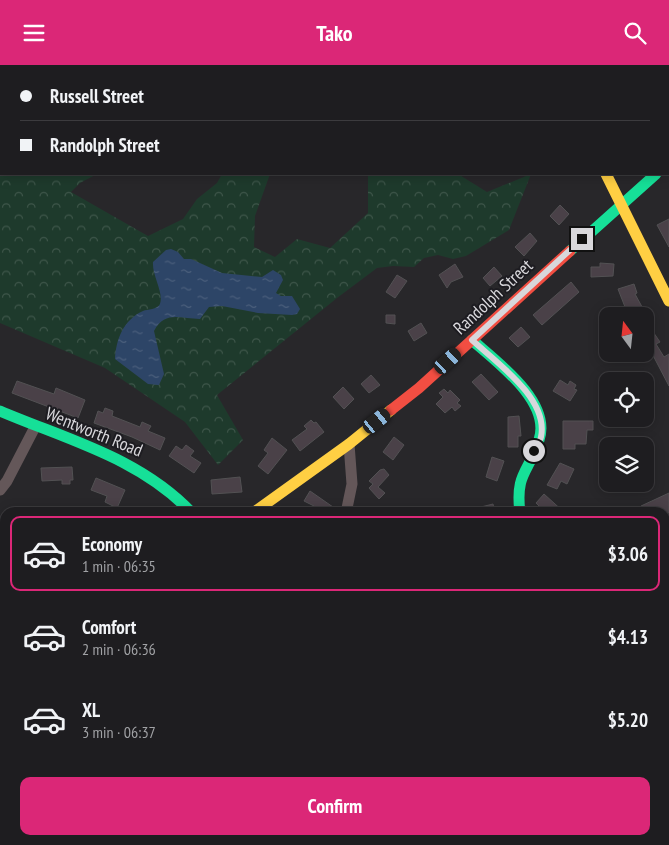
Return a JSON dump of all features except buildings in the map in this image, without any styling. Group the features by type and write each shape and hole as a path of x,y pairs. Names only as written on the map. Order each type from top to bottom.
{"main road":[{"path":"607,175 669,301"},
{"name":"Randolph Street","path":"261,507 349,444 472,340 621,203 655,175"},
{"path":"472,340 519,383 538,411 541,438 520,477 516,491 519,507"},
{"name":"Wentworth Road","path":"0,411 35,427 97,449 142,470 179,497 187,507"}],"street":[{"path":"0,490 8,481 35,427"},
{"path":"347,507 352,484 349,444"}],"green space":[{"path":"0,175 95,175 80,183 71,192 148,236 183,219 197,199 217,183 221,175 270,175 255,216 254,247 275,257 297,239 330,248 368,213 368,175 460,175 487,192 531,175 509,230 466,256 453,259 438,255 424,258 414,267 393,266 377,268 217,395 243,440 218,465 185,422 105,368 0,323"}],"water":[{"path":"171,249 178,252 184,259 191,259 222,273 262,277 273,270 281,275 283,280 276,293 281,296 292,296 300,309 297,314 292,315 258,313 222,306 209,307 200,319 174,317 163,320 154,331 164,374 159,385 148,384 115,359 117,345 122,331 130,320 143,311 159,306 161,299 153,262 166,250"}],"traffic: fast":[{"path":"570,251 655,175"},
{"path":"472,340 508,371 530,397 538,411 541,426 539,440 521,481 519,489 520,507"},
{"path":"0,411 102,452 126,464 150,478 186,507"}],"traffic: slow":[{"path":"606,175 669,301"},
{"path":"261,507 349,444 391,410"}],"traffic: jam":[{"path":"391,410 419,388 570,251"}],"route":[{"path":"534,451 541,438 538,411 519,383 472,340 582,239"}]}
